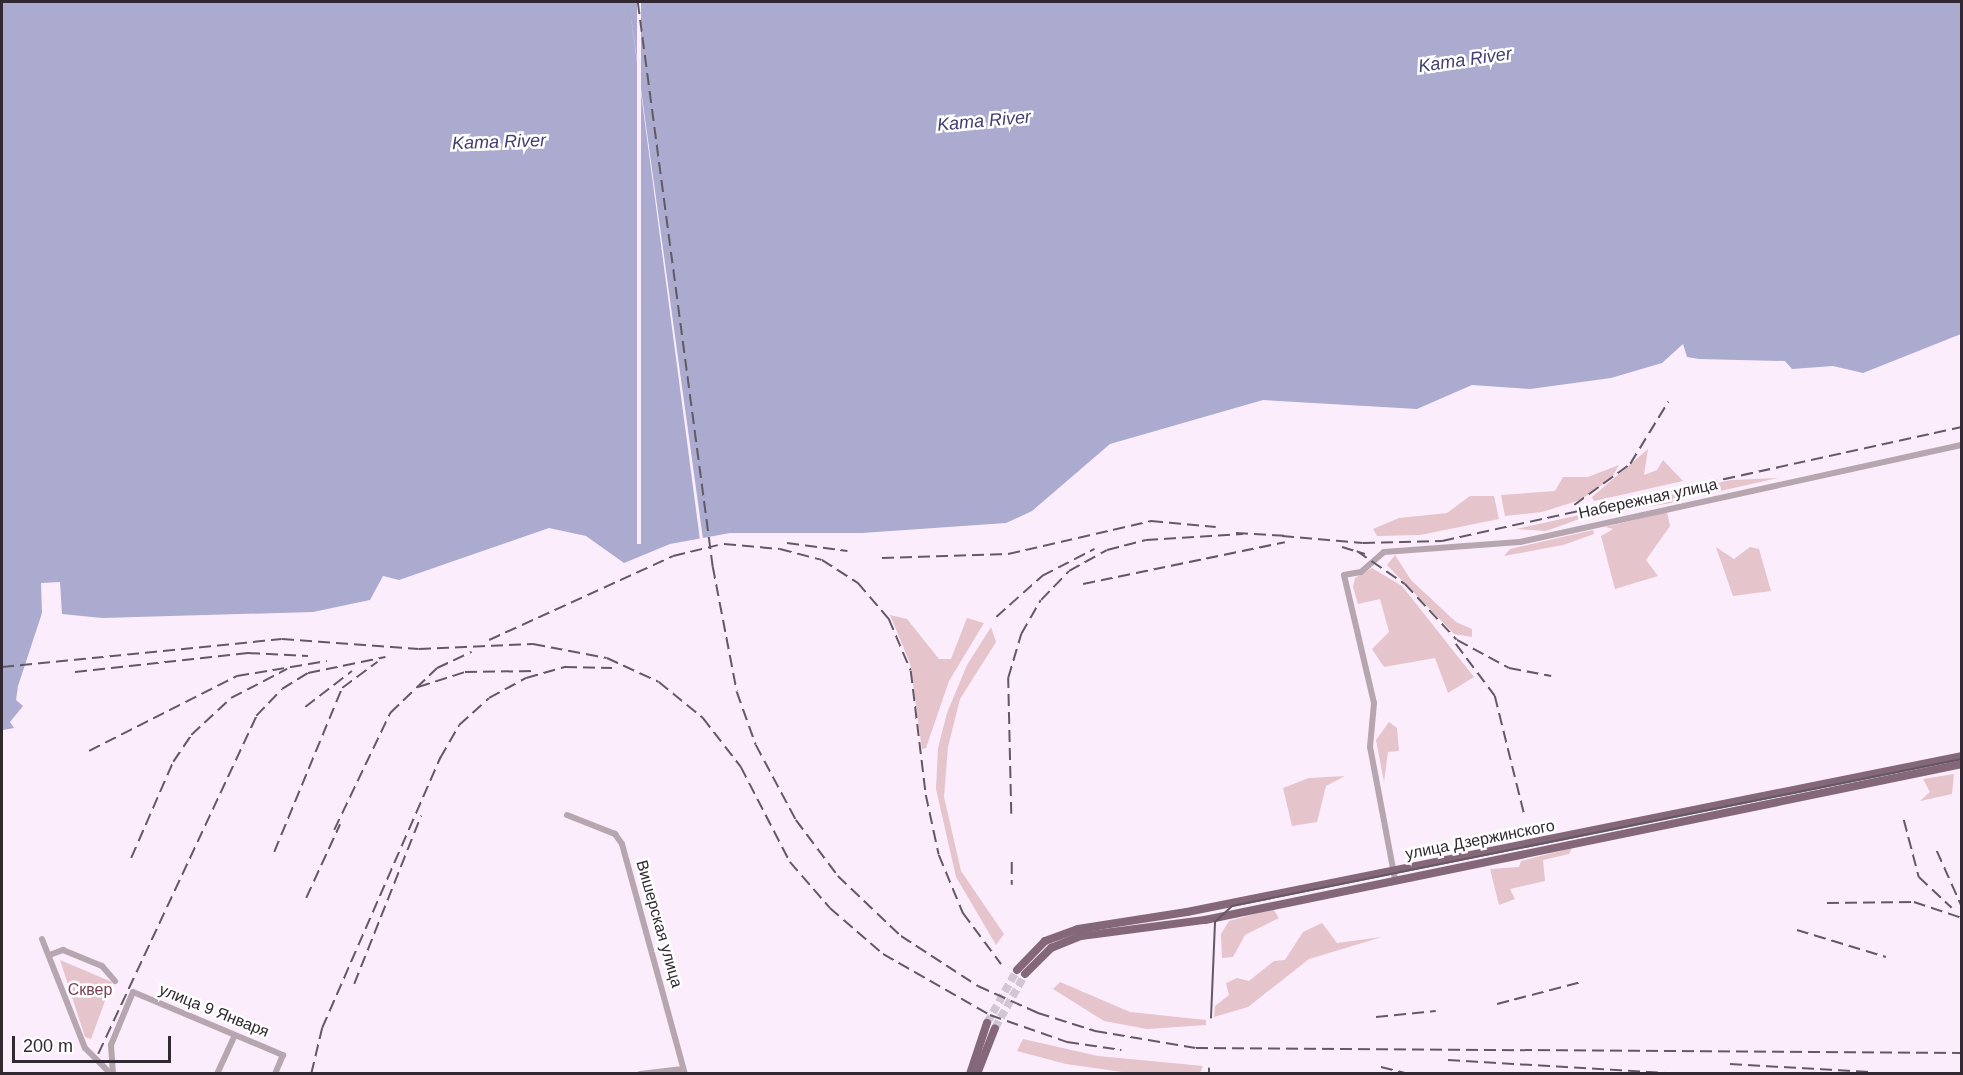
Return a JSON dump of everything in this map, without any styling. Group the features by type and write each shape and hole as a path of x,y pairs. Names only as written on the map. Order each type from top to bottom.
{"main road":[{"name":"улица Дзержинского","path":"1394,875 1962,756"},
{"name":"улица Дзержинского","path":"1021,972 1035,947 1068,932 1394,875 1962,764"},
{"path":"969,1074 991,1026 977,1074"}],"street":[{"name":"Набережная улица","path":"1394,875 1370,747 1374,703 1344,575 1361,572 1384,552 1520,542 1962,445"},
{"name":"Вишерская улица","path":"567,815 615,834 622,844 684,1071"},
{"path":"42,939 52,954 85,1048 112,1074"},
{"path":"52,954 61,950 102,966 115,981"},
{"name":"улица 9 Января","path":"112,1074 111,1046 133,992 234,1037 284,1055 275,1074"},
{"path":"217,1074 234,1037"},
{"path":"642,1073 684,1071"}],"green space":[{"path":"1648,449 1644,475 1657,470 1663,460 1683,481 1594,501 1592,497"},
{"path":"1619,465 1611,479 1580,500 1542,512 1505,516 1501,495 1555,491 1563,477 1588,477"},
{"path":"1778,478 1707,494 1695,488 1731,480"},
{"path":"1684,492 1671,503 1585,517 1546,531 1516,529"},
{"path":"1470,496 1494,496 1499,519 1420,535 1377,536 1373,529 1399,518 1447,513"},
{"path":"1667,512 1670,526 1646,560 1658,576 1615,589 1601,536 1613,529 1605,527"},
{"path":"1593,530 1594,534 1563,545 1504,556 1510,549"},
{"path":"1716,547 1734,559 1750,547 1759,549 1771,591 1733,596"},
{"path":"1395,555 1411,580 1456,622 1472,629 1472,637 1454,634 1387,565"},
{"path":"1372,568 1402,586 1474,677 1448,693 1435,658 1384,667 1372,649 1389,632 1380,599 1358,604 1353,587 1355,578"},
{"path":"890,615 907,619 939,659 951,659 967,618 984,623 949,681 926,748 922,749 910,663"},
{"path":"991,627 996,642 960,699 948,747 944,797 961,871 1004,934 996,945 956,877 936,789 938,748 947,713 967,665"},
{"path":"1389,722 1397,728 1399,751 1388,752 1384,782 1376,740"},
{"path":"1954,774 1952,794 1920,801 1930,792 1923,779"},
{"path":"1345,776 1326,786 1317,822 1292,826 1283,788 1309,778"},
{"path":"1572,848 1569,854 1543,860 1545,881 1510,889 1515,899 1499,905 1490,869 1519,867 1521,861"},
{"path":"1273,909 1279,918 1245,935 1233,957 1222,958 1221,934 1229,921"},
{"path":"1322,923 1337,943 1382,937 1309,959 1248,1007 1214,1017 1215,1006 1229,995 1226,983 1237,978 1249,981 1274,961 1285,960 1303,932"},
{"name":"Сквер","path":"60,960 112,982 91,1039 85,1037"},
{"path":"1060,982 1130,1012 1206,1020 1206,1025 1147,1029 1104,1021 1053,989"},
{"path":"1023,1039 1098,1056 1203,1066 1200,1073 1136,1074 1066,1064 1017,1051"}],"water":[{"name":"Kama River","path":"2,2 1961,2 1961,334 1863,373 1833,366 1792,369 1785,361 1699,359 1687,357 1683,344 1662,363 1611,378 1530,389 1472,385 1417,409 1263,400 1110,444 1032,511 1006,523 862,533 730,533 670,544 624,563 586,536 549,528 399,580 383,576 370,600 313,612 102,618 62,614 60,582 41,583 42,613 18,686 16,700 23,706 10,722 14,728 3,730 2,770"}],"pier":[{"path":"629,2 703,539 700,540"},
{"path":"637,2 641,2 641,544 637,544"}],"tunnel":[{"path":"987,1023 1017,970"},
{"path":"995,1028 1025,974"}],"tram line":[{"path":"1211,1018 1215,922 1232,906 1962,759"},
{"path":"1209,1069 1209,1074"}],"railway":[{"path":"638,2 713,567 737,692 756,745 796,820 838,876 901,936 978,986 1038,1013 1095,1031 1196,1048 1962,1053"},
{"path":"1574,505 1630,464 1668,402"},
{"path":"1282,536 1363,543 1442,541 1962,427"},
{"path":"882,558 1008,554 1151,521 1216,527"},
{"path":"1236,533 1290,536"},
{"path":"1011,814 1008,678 1021,634 1041,600 1069,571 1107,550 1146,540 1243,534"},
{"path":"1083,584 1285,542"},
{"path":"787,543 847,551"},
{"path":"724,544 780,549 822,560 858,583 889,619 911,671 926,795 939,855 963,913 1001,964"},
{"path":"489,640 673,556 718,545"},
{"path":"1342,547 1365,554"},
{"path":"996,617 1042,576 1094,549"},
{"path":"1357,551 1405,584 1457,640 1509,668 1551,676"},
{"path":"2,667 282,639 419,649 533,644 607,658 659,682 703,718 741,767 790,862 830,908 883,954 990,1015 1067,1042 1121,1050"},
{"path":"1456,644 1495,696 1524,813"},
{"path":"334,830 390,713 437,668 472,652"},
{"path":"75,672 248,653 308,656"},
{"path":"98,1054 256,716 282,689 308,673 385,657"},
{"path":"89,751 237,676 327,661"},
{"path":"274,852 342,688 377,662"},
{"path":"311,1074 322,1028 440,758 459,725 489,698 526,678 565,667 612,668"},
{"path":"131,858 173,762 191,735 231,698 287,669"},
{"path":"305,707 352,671"},
{"path":"418,687 465,672 535,671"},
{"path":"354,984 421,816"},
{"path":"1904,820 1919,877 1952,908"},
{"path":"306,898 340,824"},
{"path":"1937,851 1962,907"},
{"path":"1012,862 1012,885"},
{"path":"1827,903 1914,902 1962,918"},
{"path":"1797,930 1886,957"},
{"path":"1497,1004 1581,982"},
{"path":"1376,1017 1436,1011"},
{"path":"1448,1060 1687,1074"},
{"path":"1730,1064 1870,1072"},
{"path":"1381,1067 1410,1074"},
{"path":"1232,1074 1320,1074"}]}
